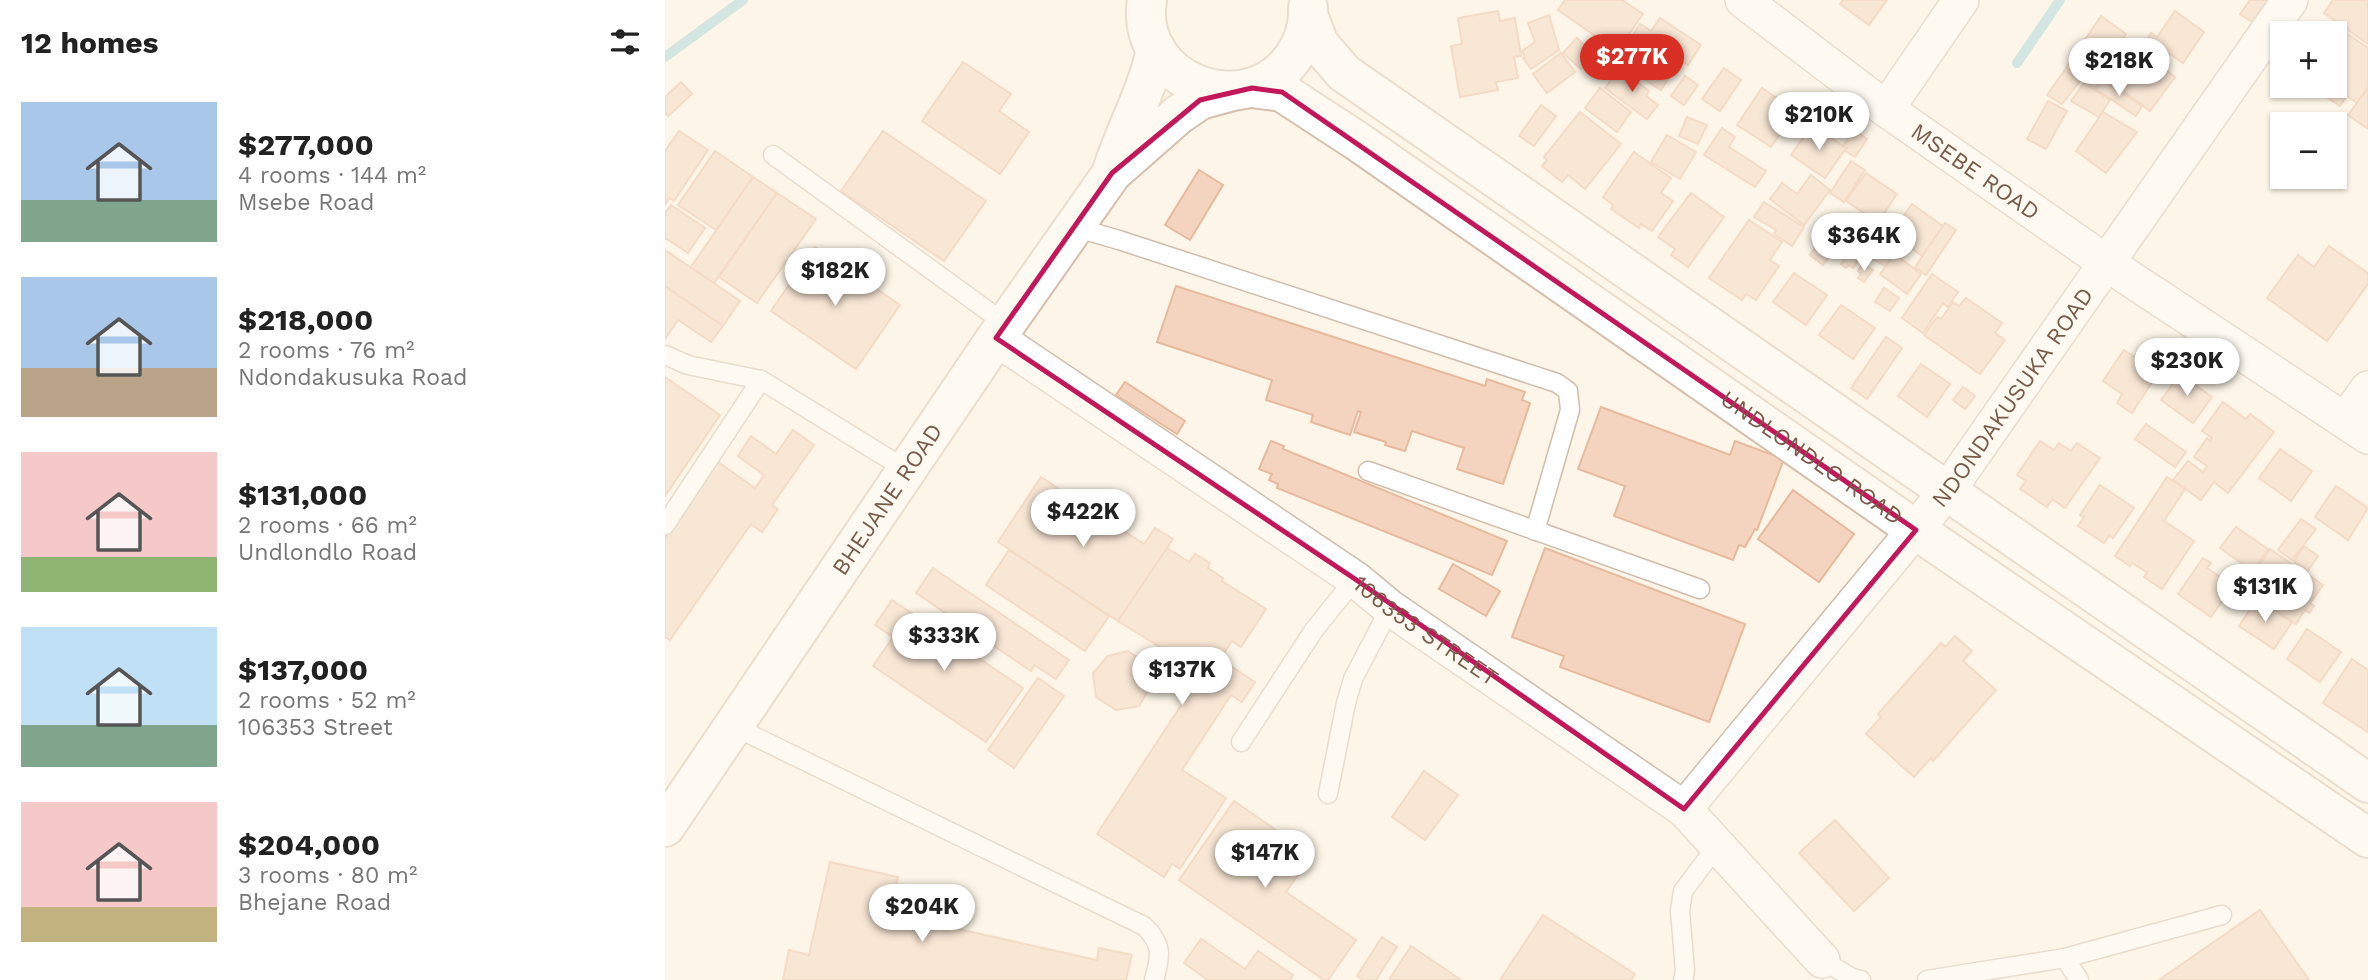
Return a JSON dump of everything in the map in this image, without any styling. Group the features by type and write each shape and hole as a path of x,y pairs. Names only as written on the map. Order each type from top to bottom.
{"main road":[{"path":"1243,89 1270,80 1285,68 1297,52 1305,34 1308,8"},
{"path":"1308,8 1319,44 1344,73 2368,783"},
{"name":"UNDLONDLO ROAD","path":"1147,20 1170,68 1188,81 1210,89 1282,92 2368,838"},
{"name":"BHEJANE ROAD","path":"1111,173 1123,136 1153,66 1147,20"},
{"name":"BHEJANE ROAD","path":"665,827 1111,173 1155,132 1200,100 1243,89"}],"street":[{"name":"MSEBE ROAD","path":"1743,0 1886,109 2108,264 2357,428"},
{"path":"1886,109 1961,0"},
{"name":"NDONDAKUSUKA ROAD","path":"1684,810 1948,490 2290,0"},
{"name":"106353 STREET","path":"1001,331 1355,579 1390,608 1684,810 1822,960"},
{"path":"2357,428 2368,388"}],"lane":[{"path":"773,155 1001,331"},
{"path":"1074,227 1557,383 1568,391 1570,410 1535,531"},
{"path":"665,355 688,365 761,380 907,470"},
{"path":"665,525 761,380"},
{"path":"1368,471 1700,589"},
{"path":"1241,742 1314,630 1355,579"},
{"path":"1328,794 1353,679 1390,608"},
{"path":"733,726 1144,926 1156,937 1159,946 1160,960 1154,980"},
{"path":"1683,980 1685,971 1680,911 1683,891 1717,846"},
{"path":"1927,980 2065,958 2222,915"},
{"path":"2065,958 2079,980"},
{"path":"1822,960 1852,978 1861,980"}],"highlighted area":[{"path":"1252,88 1282,92 1916,530 1684,809 1355,579 996,338 1112,173 1200,100"}],"building":[{"path":"1565,0 1622,0 1643,14 1617,51 1558,10"},
{"path":"1843,0 1887,0 1869,25 1840,4"},
{"path":"2250,0 2276,0 2258,26 2240,14"},
{"path":"2333,0 2368,0 2368,44 2347,29 2347,21 2335,21 2324,13"},
{"path":"1498,11 1500,21 1515,18 1521,56 1514,57 1518,78 1496,82 1498,90 1460,97 1451,46 1462,44 1458,18"},
{"path":"2175,11 2204,32 2183,63 2148,38 2151,33 2157,37"},
{"path":"1549,15 1559,50 1531,69 1523,58 1525,57 1522,51 1535,42 1528,23"},
{"path":"2101,16 2126,34 2103,68 2106,74 2095,88 2066,68"},
{"path":"1660,18 1701,45 1688,65 1681,60 1661,90 1627,68 1633,59 1622,52 1640,24 1651,31"},
{"path":"2347,34 2368,48 2368,87 2357,103 2347,96"},
{"path":"1577,38 1594,55 1581,69 1563,53"},
{"path":"2142,52 2175,77 2150,111 2108,80 2114,72 2123,78"},
{"path":"1561,53 1575,72 1547,93 1533,74"},
{"path":"963,62 1011,94 999,111 1029,132 1000,174 922,121"},
{"path":"1724,68 1741,80 1720,111 1702,99"},
{"path":"1619,69 1649,91 1646,96 1658,105 1647,119 1605,88"},
{"path":"2065,70 2080,81 2062,104 2047,95"},
{"path":"1685,76 1698,85 1684,105 1671,96"},
{"path":"2103,80 2142,106 2136,116 2096,89"},
{"path":"681,82 692,94 668,116 665,113 665,97"},
{"path":"2084,83 2110,100 2099,117 2071,101"},
{"path":"1600,88 1631,112 1617,132 1585,108"},
{"path":"1762,88 1796,111 1771,147 1737,125"},
{"path":"2368,88 2368,129 2348,115"},
{"path":"2328,98 2346,98 2340,106"},
{"path":"2048,101 2067,111 2046,149 2027,139"},
{"path":"1541,105 1556,116 1534,146 1519,136"},
{"path":"1580,112 1621,144 1585,189 1568,175 1562,182 1542,166 1547,160 1544,157"},
{"path":"2103,112 2137,132 2106,173 2076,151"},
{"path":"1687,117 1707,125 1698,144 1679,136"},
{"path":"1812,125 1846,148 1825,178 1791,155"},
{"path":"1722,128 1735,137 1729,147 1766,171 1755,187 1704,155"},
{"path":"1854,130 1867,139 1855,157 1845,151 1847,148 1843,146"},
{"path":"679,131 708,150 674,201 669,198 665,204 665,151"},
{"path":"883,131 986,201 944,261 841,191"},
{"path":"1667,135 1696,152 1680,179 1651,162"},
{"path":"715,151 753,177 716,230 678,205"},
{"path":"1634,152 1671,178 1661,193 1673,201 1652,231 1641,224 1639,228 1611,209 1613,205 1603,197"},
{"path":"1851,161 1865,170 1844,202 1830,193"},
{"path":"1199,170 1223,185 1190,240 1165,225"},
{"path":"1866,173 1897,194 1878,222 1846,201"},
{"path":"1811,175 1830,190 1804,225 1770,199 1782,183 1797,194"},
{"path":"753,177 777,193 714,283 691,267"},
{"path":"777,193 816,219 757,303 719,277"},
{"path":"1691,193 1724,217 1688,267 1671,255 1675,249 1658,237"},
{"path":"1764,202 1804,227 1792,246 1774,234 1776,230 1754,217"},
{"path":"1912,204 1943,226 1922,256 1891,233"},
{"path":"671,205 705,228 688,253 665,238 665,213"},
{"path":"1859,213 1875,224 1869,232 1852,221"},
{"path":"1749,220 1782,242 1770,260 1779,266 1756,300 1746,294 1742,300 1709,278"},
{"path":"1945,223 1956,230 1926,275 1915,267"},
{"path":"1821,240 1834,251 1823,265 1810,255"},
{"path":"1883,244 1895,252 1885,266 1873,259"},
{"path":"2329,246 2368,273 2368,284 2327,341 2267,298 2298,255 2314,267"},
{"path":"815,247 900,305 856,369 771,311"},
{"path":"1852,248 1858,252 1855,256 1859,259 1853,268 1849,265 1846,268 1841,264"},
{"path":"665,250 740,301 723,326 665,286"},
{"path":"1895,254 1921,274 1907,294 1880,274"},
{"path":"1862,265 1873,270 1864,282 1858,278"},
{"path":"1794,273 1827,295 1806,325 1773,302"},
{"path":"1932,274 1958,292 1948,307 1943,303 1923,333 1902,318"},
{"path":"665,286 723,326 711,342 678,320 665,339"},
{"path":"1176,286 1485,386 1487,379 1525,392 1522,400 1530,403 1503,484 1457,469 1464,448 1412,431 1405,451 1385,445 1386,442 1354,432 1361,412 1358,411 1350,435 1311,422 1313,415 1266,400 1272,380 1157,342"},
{"path":"1884,288 1899,298 1890,311 1875,302"},
{"path":"1966,298 2002,323 1995,333 2005,340 1980,374 1924,335 1937,317 1941,319 1953,302 1959,306"},
{"path":"1841,305 1875,328 1853,359 1819,335"},
{"path":"1886,337 1902,348 1867,399 1851,388"},
{"path":"2124,350 2158,373 2132,413 2117,403 2122,394 2103,381"},
{"path":"1921,364 1950,384 1927,417 1898,396"},
{"path":"2180,374 2212,397 2193,423 2161,400"},
{"path":"665,377 720,415 665,496"},
{"path":"1125,382 1185,421 1177,434 1116,395"},
{"path":"1963,387 1975,396 1965,409 1953,400"},
{"path":"2223,402 2246,419 2250,414 2274,432 2228,493 2214,482 2201,500 2173,480 2188,461 2203,472 2207,466 2194,457 2207,438 2210,441 2212,438 2202,431"},
{"path":"1601,407 1730,455 1735,441 1784,459 1757,530 1755,529 1745,547 1739,545 1733,560 1614,516 1625,486 1578,469"},
{"path":"2146,424 2186,452 2175,467 2135,439"},
{"path":"793,430 814,445 772,505 778,509 762,532 751,524 670,640 665,637 665,538 718,462 755,488 764,475 738,456 751,436 776,454"},
{"path":"1271,441 1284,446 1283,449 1507,541 1492,575 1277,488 1278,484 1269,480 1272,474 1259,469"},
{"path":"2040,441 2054,450 2059,443 2071,451 2077,443 2100,458 2065,508 2052,499 2047,507 2020,489 2026,481 2017,475"},
{"path":"2280,449 2312,471 2291,501 2259,478"},
{"path":"1041,477 1144,544 1155,528 1173,539 1118,621 998,542"},
{"path":"2167,477 2185,489 2164,521 2194,541 2162,589 2144,577 2147,572 2132,563 2130,566 2115,556"},
{"path":"2100,485 2134,508 2113,538 2109,536 2104,543 2078,526 2084,517 2080,515"},
{"path":"2336,486 2368,508 2348,540 2315,517"},
{"path":"1793,490 1854,534 1819,582 1758,539"},
{"path":"2301,519 2316,529 2292,560 2278,550"},
{"path":"2236,527 2268,549 2253,571 2220,548"},
{"path":"2304,546 2318,556 2308,571 2294,562"},
{"path":"1167,548 1189,562 1195,554 1210,563 1208,568 1223,578 1222,581 1266,609 1241,647 1232,641 1220,659 1255,682 1242,702 1231,695 1182,770 1226,798 1180,869 1172,864 1164,877 1097,834 1202,673 1118,621"},
{"path":"1545,548 1745,624 1709,722 1560,667 1564,656 1512,637"},
{"path":"2270,549 2323,585 2310,603 2314,606 2309,613 2305,610 2296,624 2244,588"},
{"path":"1009,550 1109,616 1085,651 986,585"},
{"path":"2203,558 2211,563 2207,568 2233,586 2211,617 2178,594"},
{"path":"1453,564 1500,591 1486,616 1439,589"},
{"path":"933,568 1069,660 1056,679 1034,665 1031,671 916,593"},
{"path":"2257,599 2292,622 2274,649 2239,626"},
{"path":"892,600 1023,688 986,742 873,666 893,637 875,625"},
{"path":"2307,629 2341,652 2320,682 2287,659"},
{"path":"1955,636 1972,651 1963,661 1996,690 1933,761 1931,758 1914,777 1866,734 1881,717 1878,714 1941,643 1945,647"},
{"path":"1128,651 1148,664 1151,686 1139,706 1116,710 1096,697 1093,673 1108,656"},
{"path":"2352,659 2368,670 2368,732 2323,703"},
{"path":"1038,678 1064,696 1014,768 988,750"},
{"path":"1424,771 1458,795 1425,840 1392,817"},
{"path":"1234,801 1312,855 1286,892 1356,940 1328,980 1324,980 1179,880"},
{"path":"1835,820 1889,878 1854,911 1799,853"},
{"path":"830,862 898,877 891,905 902,908 900,916 1097,960 1099,948 1132,955 1126,980 783,980 789,950 809,955"},
{"path":"2260,910 2309,980 2159,980"},
{"path":"1543,915 1635,974 1631,980 1500,980"},
{"path":"1382,937 1397,947 1376,980 1363,980 1357,976"},
{"path":"1201,939 1245,969 1258,951 1293,975 1290,980 1208,980 1184,963"},
{"path":"1411,946 1461,980 1389,980"}],"waterway":[{"path":"665,57 743,0"},
{"path":"2017,63 2060,0"}]}
